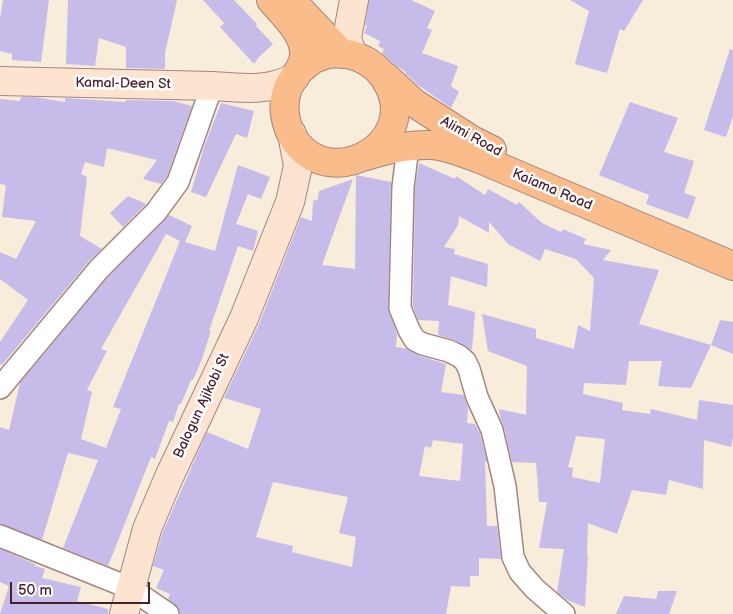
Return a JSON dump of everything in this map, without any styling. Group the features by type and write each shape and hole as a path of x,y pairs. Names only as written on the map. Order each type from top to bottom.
{"highway":[{"path":"271,0 293,27 303,46 304,54 297,74 288,89 284,108 297,143 312,156 327,162 346,163 365,157 380,145 390,132 395,114 393,94 386,77 370,62 347,54 333,54 315,59 297,74"},
{"path":"291,0 347,54"},
{"name":"Alimi Road","path":"386,77 414,104 472,140 516,161 733,252"},
{"name":"Kaiama Road","path":"365,157 392,149 432,145 480,159 733,266"}],"street":[{"path":"347,54 347,38 354,0"},
{"path":"246,89 275,86 285,83 297,74"},
{"name":"Kamal-Deen St","path":"0,82 212,86 246,89"},
{"path":"0,388 99,269 156,212 178,182 212,86"},
{"path":"246,89 276,105 289,125"},
{"name":"Balogun Ajikobi St","path":"124,614 147,529 165,486 244,318 290,202 298,166 289,125"},
{"path":"408,147 403,187 400,308 415,340 454,354 465,361 477,397 492,430 505,486 514,557 520,572 525,578 564,614"},
{"path":"290,202 320,173 338,162"},
{"path":"0,536 130,588 168,614"}],"building":[{"path":"3,0 49,0 41,62 12,60 12,54 0,51 0,18"},
{"path":"68,0 177,0 165,53 165,69 126,68 126,47 99,38 95,66 66,64"},
{"path":"203,0 234,0 273,44 254,64 220,27 224,23"},
{"path":"369,0 411,0 435,11 427,28 432,30 422,53 458,66 451,86 459,92 451,108 418,85 406,72 392,63 382,53 384,49 378,46 380,41 364,33 367,26 365,25"},
{"path":"570,0 643,0 624,31 620,29 607,73 575,64 589,11"},
{"path":"730,49 733,50 733,116 726,137 704,130"},
{"path":"21,97 35,97 65,102 65,98 126,102 126,100 173,101 192,106 167,176 161,184 143,179 157,160 107,148 104,167 85,162 81,174 87,177 80,236 102,249 89,261 2,365 0,364 0,342 28,300 0,279 0,252 16,259 36,221 2,217 6,185 0,184 0,99 20,101"},
{"path":"630,102 678,118 664,152 694,161 684,193 696,197 688,219 646,204 649,195 599,175"},
{"path":"221,103 254,111 247,138 236,134 206,197 191,192 204,147"},
{"path":"419,163 455,179 456,176 485,195 488,189 517,205 519,202 542,223 561,232 563,229 586,239 583,244 611,250 603,260 659,270 639,324 711,345 691,388 658,386 662,361 629,361 626,385 584,383 583,394 623,403 622,410 650,414 651,409 697,420 699,400 733,405 733,438 731,447 704,440 703,489 669,480 666,495 632,490 617,534 588,523 585,607 567,600 557,592 564,549 539,548 547,502 539,502 536,463 512,462 500,417 499,409 526,415 527,366 488,351 482,314 536,329 536,338 574,349 578,325 590,331 594,278 576,259 545,249 540,261 508,244 489,222 489,233 459,216 458,225 444,247 455,249 454,254 488,264 487,287 451,276 448,305 475,312 472,350 455,340 438,335 439,321 418,320 413,306 415,188","holes":["576,436 605,439 600,483 572,477 573,468 568,467"]},
{"path":"238,165 270,177 261,199 248,194 236,224 258,231 253,251 238,246 209,331 211,331 202,359 181,404 179,404 173,422 169,421 155,459 151,457 108,566 63,548 98,460 68,453 42,540 0,524 0,427 9,430 20,383 108,277 169,215 192,226 185,242 215,251","holes":["166,234 180,241 113,407 121,409 106,448 81,439 92,392 87,390 107,351 101,349"]},
{"path":"356,175 391,182 388,308 397,334 396,347 407,349 420,356 446,364 441,392 464,395 468,408 467,423 475,424 480,434 487,462 485,462 487,526 497,526 501,559 479,558 479,576 470,576 470,587 451,586 446,614 180,614 179,608 168,599 170,594 156,588 164,570 153,566 162,534 207,432 248,449 261,409 224,398 259,324 301,217 312,221 313,201 318,199 319,191 353,179 322,265 355,269","holes":["433,440 463,444 460,481 419,476 425,446 431,448","273,482 348,497 339,533 356,537 352,567 292,552 293,546 256,537"]},
{"path":"128,196 146,204 123,227 110,213"},
{"path":"720,320 733,322 733,354 711,345"},
{"path":"0,549 45,569 42,578 81,587 77,601 108,609 108,614 0,614 9,586 0,582"},
{"path":"658,591 677,591 669,614 616,614 624,596 656,599"}]}
